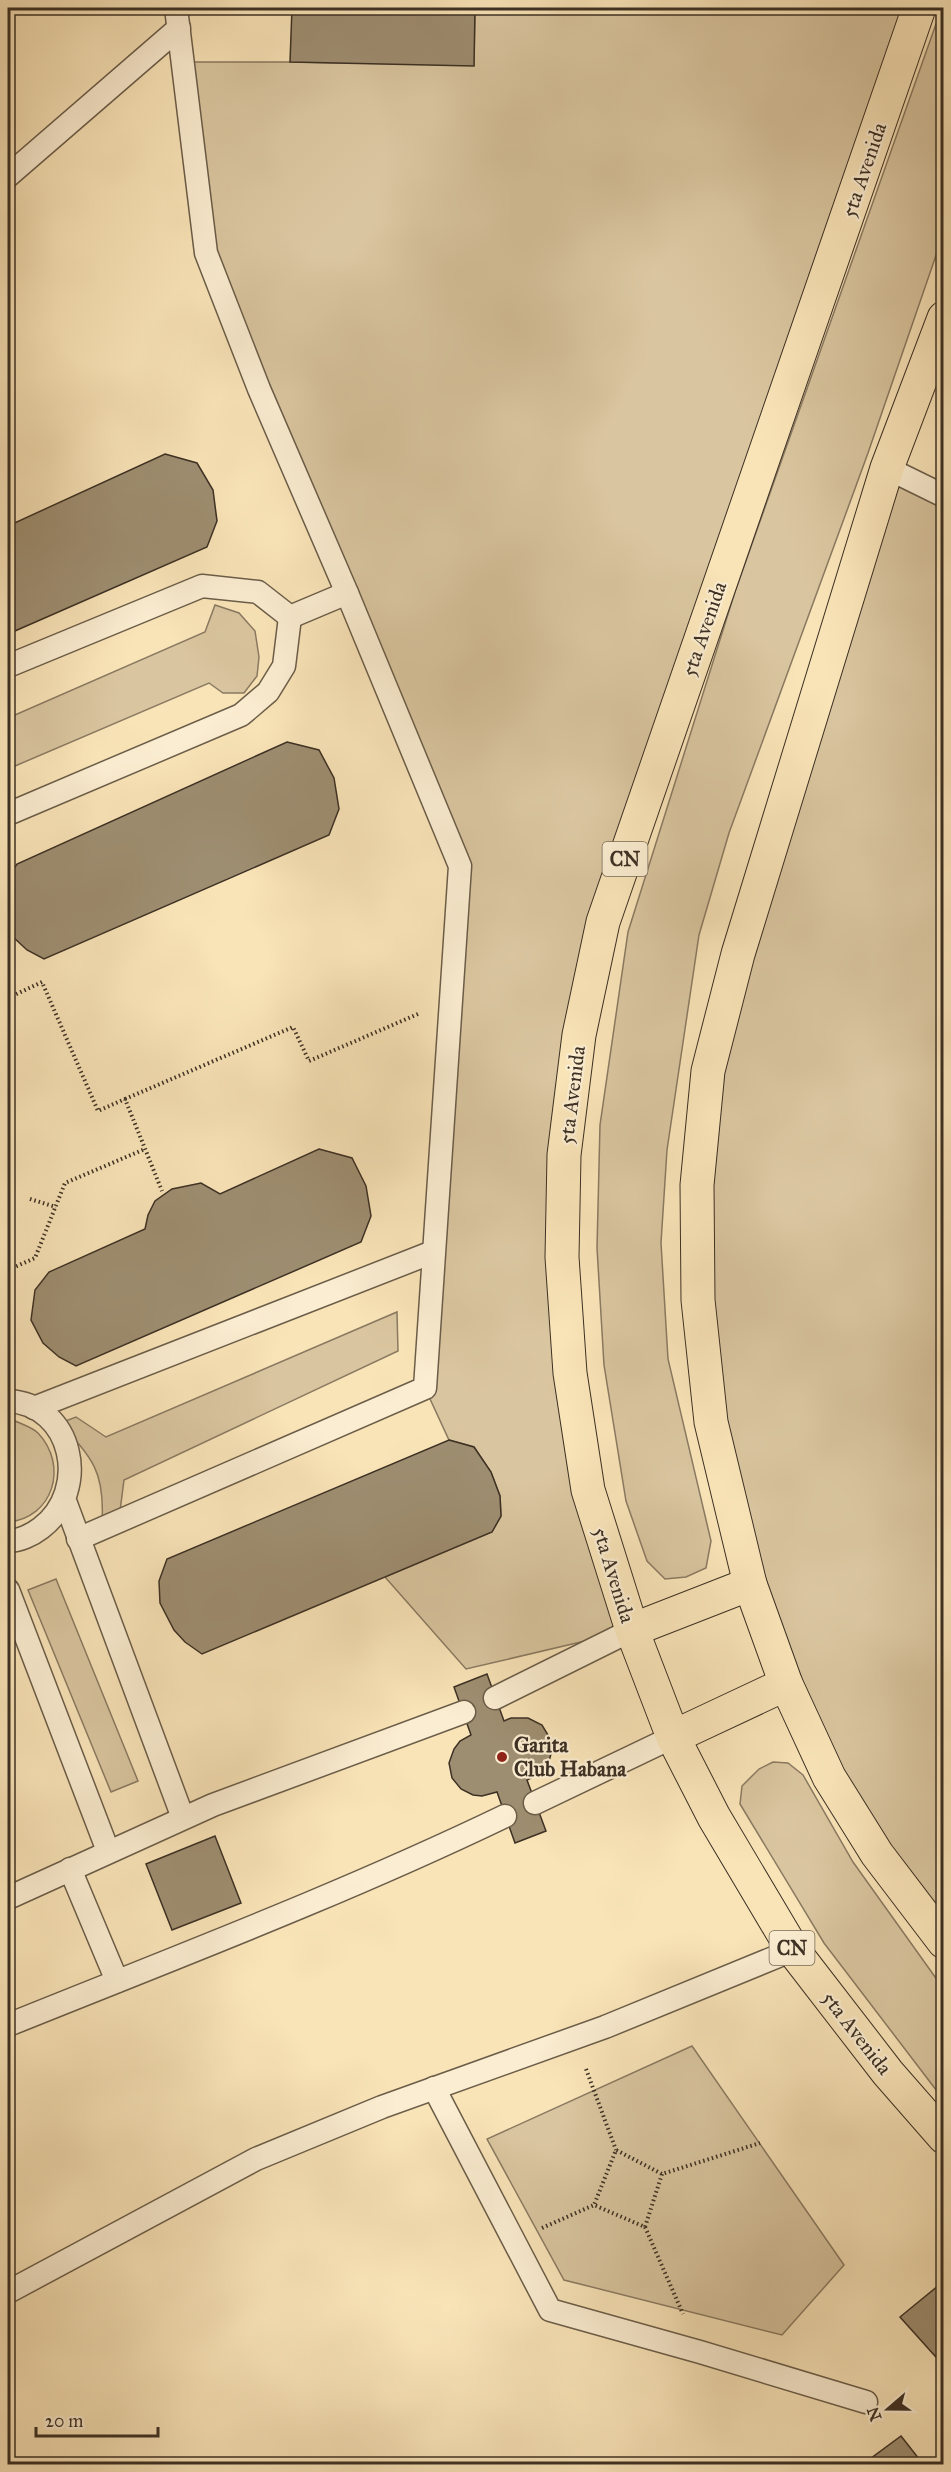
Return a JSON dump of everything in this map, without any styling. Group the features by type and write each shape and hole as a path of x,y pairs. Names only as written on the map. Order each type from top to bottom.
{"highway":[{"name":"5ta Avenida","path":"919,8 603,922 579,1035 564,1166 562,1257 570,1373 588,1490 632,1630 673,1737 714,1817 793,1950 888,2073 944,2137"},
{"path":"944,318 887,468 738,954 708,1071 697,1185 698,1299 711,1422 750,1584 786,1684 829,1777 877,1854 944,1942"},
{"path":"632,1630 750,1584"},
{"path":"673,1737 786,1684"}],"lane":[{"path":"8,176 177,18"},
{"path":"78,1539 425,1388 452,999 460,866 259,388 206,253 177,18"},
{"path":"887,468 944,496"},
{"path":"8,666 202,585 258,592 290,617"},
{"path":"290,617 346,593"},
{"path":"8,814 241,715 268,692 284,666 290,617"},
{"path":"34,1408 433,1252"},
{"path":"8,1401 16,1401 34,1408 51,1421 64,1439 70,1460 71,1481 65,1502 52,1520 33,1534 8,1541"},
{"path":"65,1502 183,1818"},
{"path":"8,1590 108,1851"},
{"path":"495,1698 632,1630"},
{"path":"8,1898 183,1818 464,1712"},
{"path":"535,1803 673,1737"},
{"path":"8,2025 419,1856 505,1816"},
{"path":"70,1869 117,1981"},
{"path":"8,2292 256,2158 382,2107 575,2038 793,1950"},
{"path":"434,2088 550,2310 866,2402"}],"path":[{"path":"8,998 42,982 98,1111 293,1027 309,1061 452,999"},
{"path":"125,1099 162,1191"},
{"path":"8,1269 35,1258 65,1183 145,1149"},
{"path":"30,1199 56,1207"},
{"path":"513,2240 594,2205 616,2150 575,2038"},
{"path":"616,2150 662,2174 760,2144"},
{"path":"662,2174 645,2227 700,2352"},
{"path":"594,2205 645,2227"}],"shaded area":[{"path":"475,8 918,8 603,922 564,1155 570,1373 632,1630 466,1669 385,1577 492,1532 501,1516 500,1496 491,1472 474,1447 449,1440 425,1388 460,866 206,253 183,62 474,65"},
{"path":"943,14 943,235 868,453 729,833 699,935 667,1150 661,1243 668,1359 711,1541 706,1568 686,1577 665,1579 647,1561 626,1501 604,1365 597,1248 600,1125 628,932 735,592 936,24"},
{"path":"887,468 944,496 943,1942 786,1684 698,1300 738,954"},
{"path":"215,605 239,613 255,631 259,657 257,676 244,693 223,693 209,683 8,769 8,718 205,632"},
{"path":"397,1312 398,1351 124,1480 120,1511 102,1522 99,1478 89,1457 60,1423 76,1417 106,1437"},
{"path":"13,1420 38,1433 53,1460 54,1475 52,1488 36,1511 8,1522 8,1421"},
{"path":"56,1579 138,1781 111,1792 28,1590"},
{"path":"773,1762 788,1763 803,1775 853,1862 943,1988 943,2099 824,1943 740,1804 742,1786 759,1769"},
{"path":"692,2046 844,2265 782,2335 564,2280 487,2139"}],"building":[{"path":"292,8 475,8 474,66 290,62"},
{"path":"165,454 197,463 213,490 217,521 207,547 8,634 8,526"},
{"path":"287,742 319,750 334,778 339,809 329,835 44,959 27,950 11,935 8,928 8,877 17,864"},
{"path":"319,1149 352,1158 366,1186 371,1216 361,1242 76,1366 59,1357 43,1343 31,1320 35,1290 49,1272 145,1229 148,1215 155,1201 172,1189 201,1183 220,1194"},
{"path":"449,1440 474,1447 491,1472 500,1496 501,1516 492,1532 202,1654 185,1642 174,1630 160,1603 159,1581 167,1559"},
{"path":"487,1674 504,1721 511,1718 528,1718 542,1725 551,1740 548,1765 539,1774 527,1780 546,1831 515,1843 497,1792 482,1796 473,1795 461,1789 452,1778 449,1763 460,1741 471,1735 454,1687"},
{"path":"215,1836 241,1903 172,1930 146,1864"},
{"path":"944,2281 944,2366 900,2317"},
{"path":"901,2436 923,2464 874,2464 870,2459"}],"place":[{"name":"Garita Club Habana","path":"502,1757"}]}
